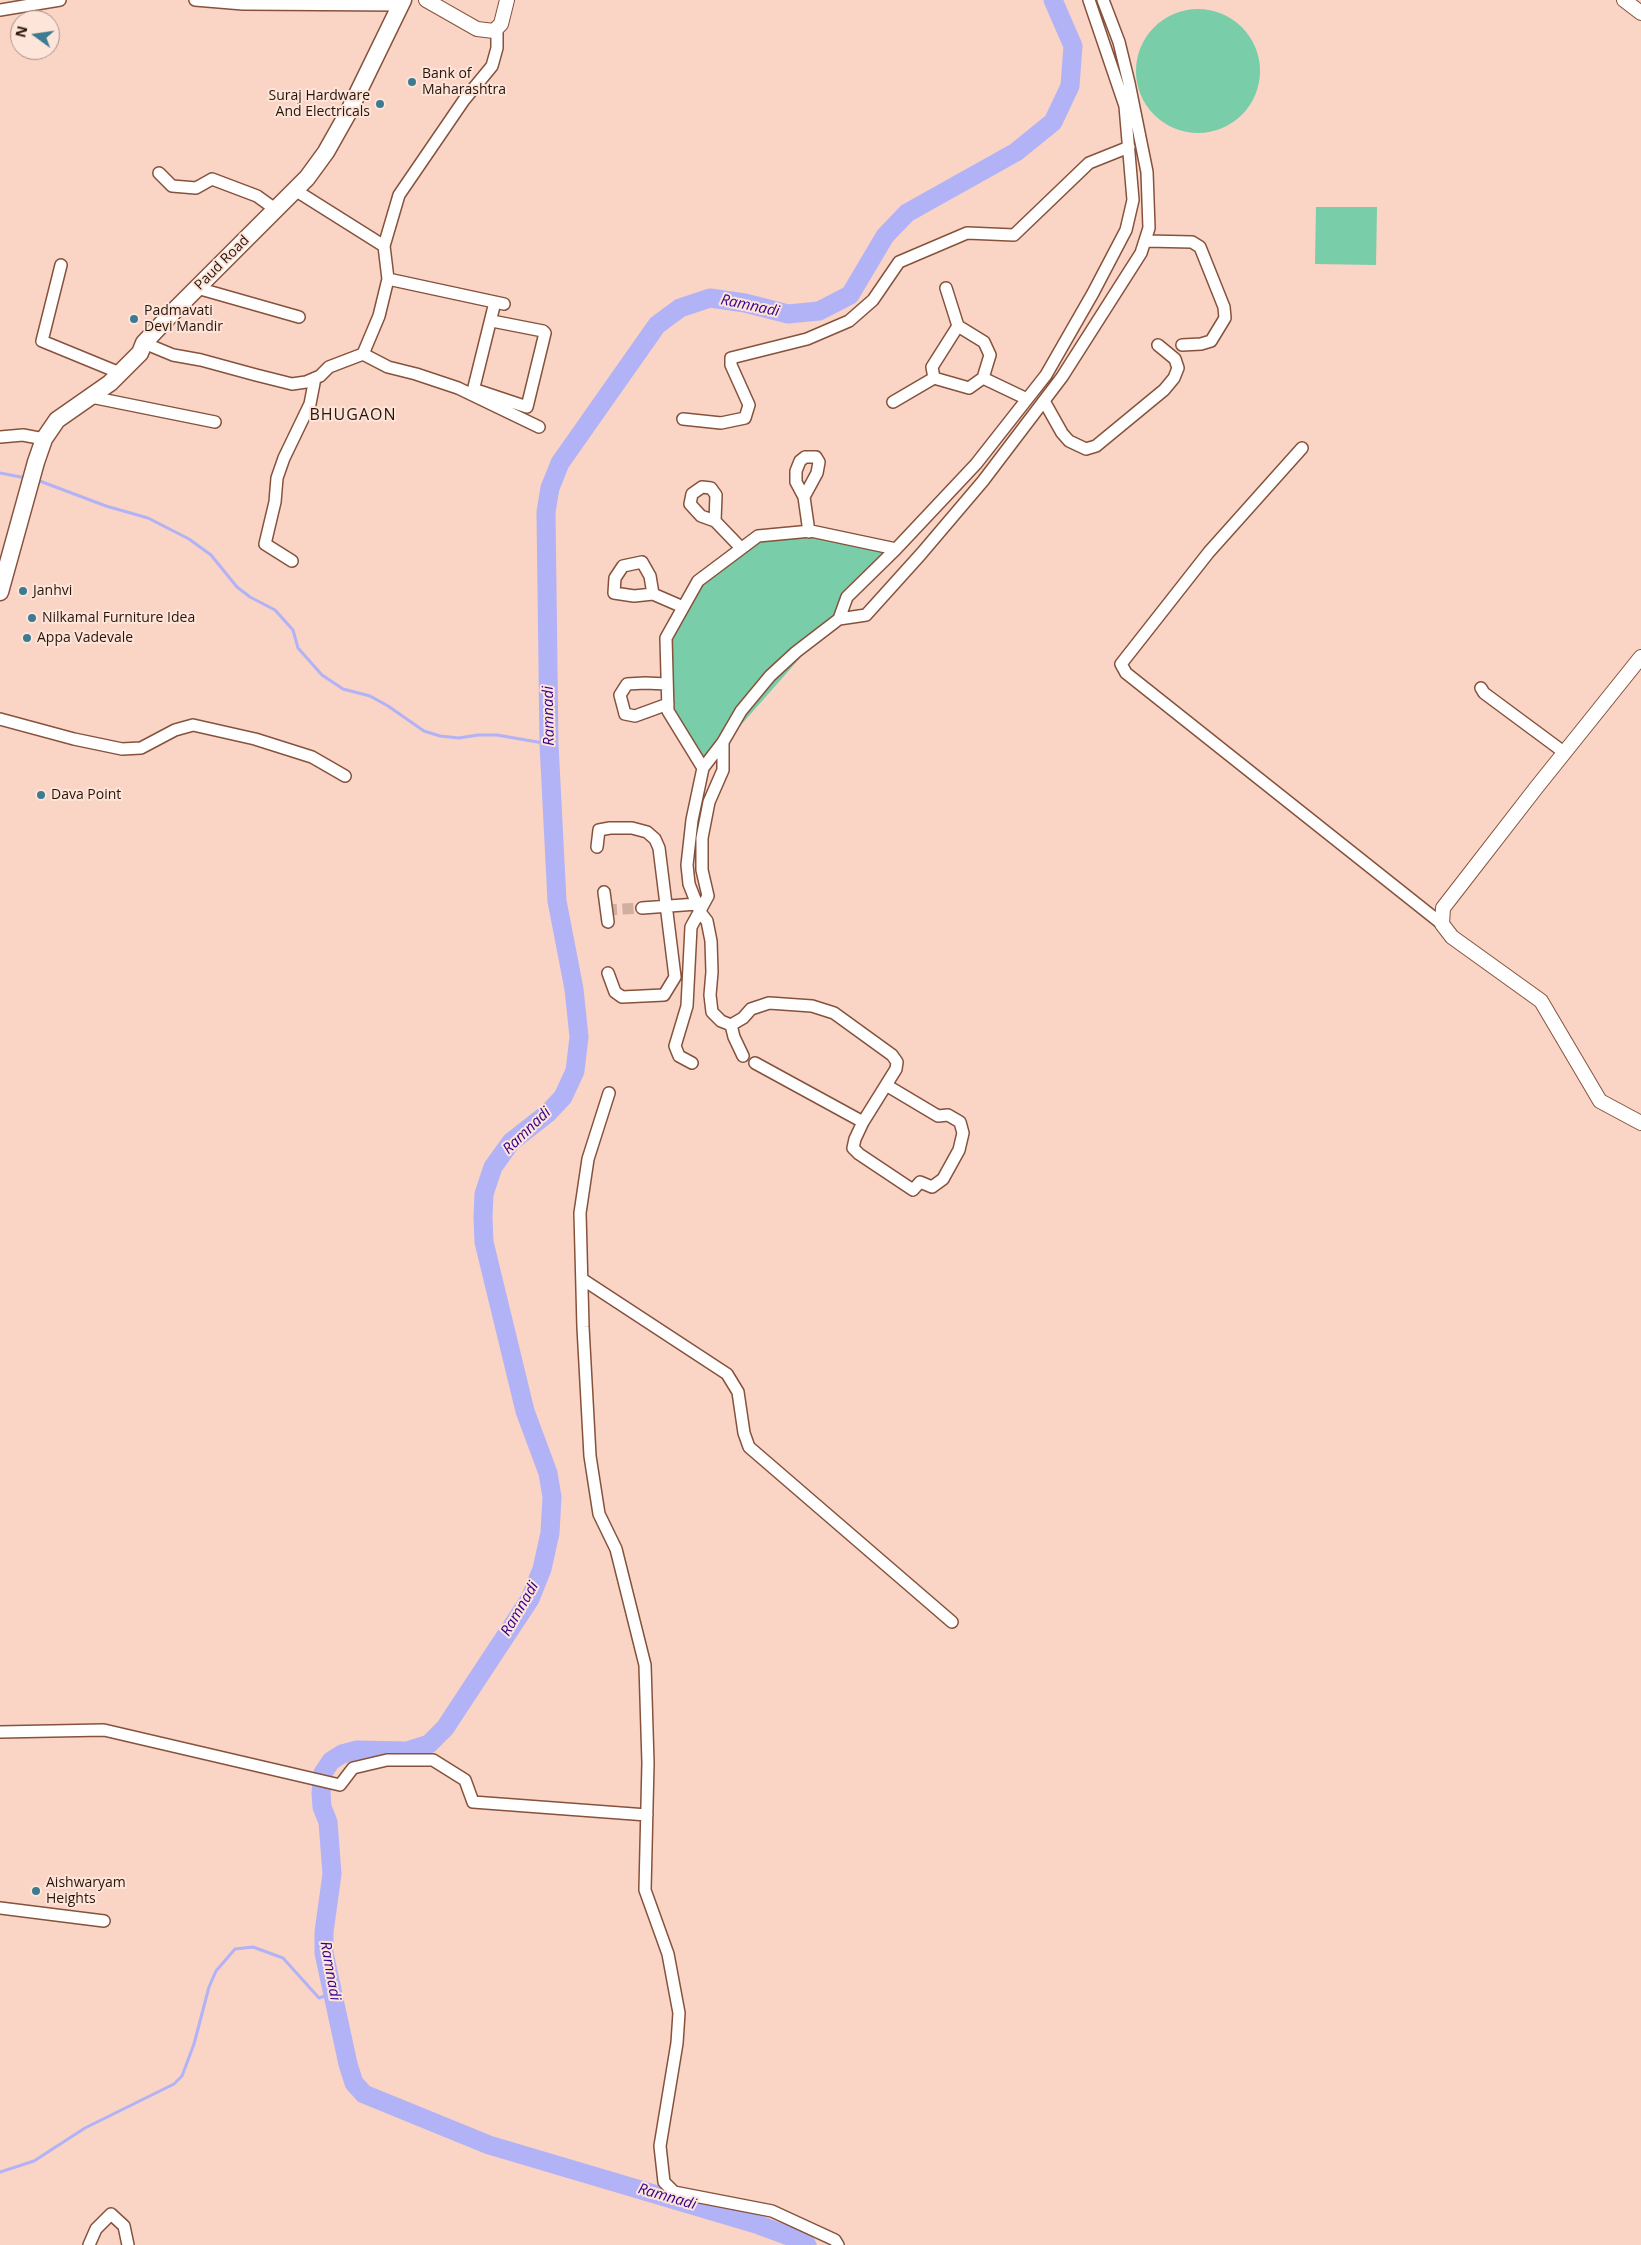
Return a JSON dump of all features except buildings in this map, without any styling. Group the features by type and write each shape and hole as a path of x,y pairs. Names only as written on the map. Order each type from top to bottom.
{"main road":[{"name":"Paud Road","path":"0,590 36,462 44,439 57,420 91,397 120,373 140,353 144,343 307,178 326,152 348,113 402,3"}],"street":[{"path":"0,10 60,0"},
{"path":"196,0 243,4 402,3"},
{"path":"426,0 477,29 494,31 501,24 507,0"},
{"path":"886,1086 938,1116 948,1115 960,1122 963,1133 959,1150 943,1179 932,1187 920,1182 913,1190 853,1148 863,1122 896,1068 897,1062 892,1055 834,1013 812,1006 769,1004 751,1009 731,1025 721,1022 712,1012 710,995 712,972 711,941 707,921 699,908 689,884 687,865 692,820 703,768 723,742 741,711 770,676 796,652 839,618 847,597 896,549 976,464 1046,375 1093,293 1126,230 1133,200 1125,106 1089,0"},
{"path":"839,618 866,615 983,481 1062,377 1106,304 1134,265 1146,241 1149,228 1147,172 1119,42 1103,0"},
{"path":"1624,0 1641,13"},
{"path":"144,343 173,355 201,360 292,384 315,378 329,367 363,354 379,316 388,279 384,246 399,195 464,100 492,66 498,48 497,28"},
{"path":"683,419 720,423 745,418 749,404 731,365 732,358 807,339 849,321 873,300 899,262 967,233 1014,235 1089,163 1129,147"},
{"path":"158,173 172,186 196,188 212,179 257,196 275,209"},
{"path":"294,190 384,246"},
{"path":"1133,200 1149,199"},
{"path":"1146,241 1192,242 1200,247 1224,307 1225,318 1211,341 1201,344 1182,344"},
{"path":"61,265 42,341 120,373"},
{"path":"388,279 500,303 492,321 474,386 476,390 526,407 545,333 492,321"},
{"path":"197,288 299,317"},
{"path":"893,402 934,378 969,388 983,378 990,355 984,342 958,326 946,288"},
{"path":"934,378 932,367 958,326"},
{"path":"1044,401 1062,433 1070,441 1086,449 1096,446 1164,390 1174,378 1178,368 1175,359 1158,345"},
{"path":"363,354 388,367 458,388 539,427"},
{"path":"292,560 264,544 275,502 277,478 284,458 310,404 315,378"},
{"path":"983,378 1027,399"},
{"path":"91,397 215,422"},
{"path":"0,437 23,435 44,439"},
{"path":"1302,448 1209,552 1121,664 1126,673 1442,924 1452,937 1541,1001 1600,1101 1641,1123"},
{"path":"804,497 809,532"},
{"path":"715,521 741,548"},
{"path":"703,768 668,711 667,684 666,638 698,581 758,536 809,532 896,549"},
{"path":"653,594 683,607"},
{"path":"1442,924 1444,908 1498,836 1641,657"},
{"path":"667,684 645,682 627,684 620,695 625,714 635,716 668,704"},
{"path":"1481,688 1484,693 1565,753"},
{"path":"0,719 74,739 122,749 141,748 175,730 193,725 255,739 312,757 345,776"},
{"path":"692,1062 679,1056 674,1046 688,1006 690,927 699,908 708,896 702,870 702,838 709,802 723,770 723,742"},
{"path":"597,847 599,830 610,828 632,828 647,832 655,839 659,848 675,977 664,995 622,997 615,992 608,973"},
{"path":"604,892 608,922"},
{"path":"642,908 666,906 699,908"},
{"path":"731,1025 734,1037 744,1056"},
{"path":"755,1062 863,1122"},
{"path":"608,1093 588,1158 580,1213 590,1456 599,1514 616,1548 645,1665 647,1815 645,1890 668,1954 679,2013 660,2146 664,2182 674,2192 772,2211 835,2240 838,2245"},
{"path":"582,1279 727,1374 738,1392 748,1447 952,1622"},
{"path":"0,1732 104,1730 340,1786 353,1768 387,1760 434,1760 465,1780 473,1802 647,1815"},
{"path":"0,1908 104,1921"},
{"path":"89,2245 96,2229 111,2214 124,2226 128,2245"}],"green space":[{"path":"1198,9 1222,14 1242,27 1255,47 1260,71 1255,95 1242,115 1222,128 1198,133 1174,128 1154,115 1141,95 1136,71 1141,47 1154,27 1174,14"},
{"path":"1316,207 1377,207 1376,265 1315,264"},
{"path":"811,531 896,549 703,768 668,711 666,638 698,581 758,536"}],"waterway":[{"name":"Ramnadi","path":"807,2245 797,2239 759,2225 489,2145 364,2094 354,2083 348,2064 324,1953 324,1932 332,1874 328,1822 322,1807 323,1773 331,1761 342,1754 357,1750 407,1751 429,1744 445,1728 530,1599 542,1569 550,1533 552,1497 548,1473 525,1411 484,1242 483,1217 484,1194 493,1167 511,1142 548,1113 563,1097 575,1071 579,1037 574,989 557,901 549,744 546,512 550,488 560,463 657,325 680,308 710,298 745,303 788,314 819,311 850,295 885,236 907,213 1016,152 1053,122 1070,86 1073,46 1053,0"},
{"path":"0,473 26,478"},
{"path":"37,480 106,506 148,518 189,539 211,555 237,587 250,597 275,610 293,630 298,648 322,675 343,689 370,696 424,731 440,736 459,738 497,735 549,744"},
{"path":"0,2172 34,2161 85,2128 174,2084 182,2076 194,2044 209,1987 216,1971 235,1949 253,1947 283,1958 319,1998 333,1993"}],"tunnel":[{"path":"606,910 642,908"}],"place":[{"name":"Bank of Maharashtra","path":"412,82"},
{"name":"Suraj Hardware And Electricals","path":"380,104"},
{"name":"Padmavati Devi Mandir","path":"134,319"},
{"name":"Janhvi","path":"23,591"},
{"name":"Nilkamal Furniture Idea","path":"32,618"},
{"name":"Appa Vadevale","path":"27,638"},
{"name":"Dava Point","path":"41,795"},
{"name":"Aishwaryam Heights","path":"36,1891"}],"district":[{"name":"BHUGAON","path":"353,415"}]}
